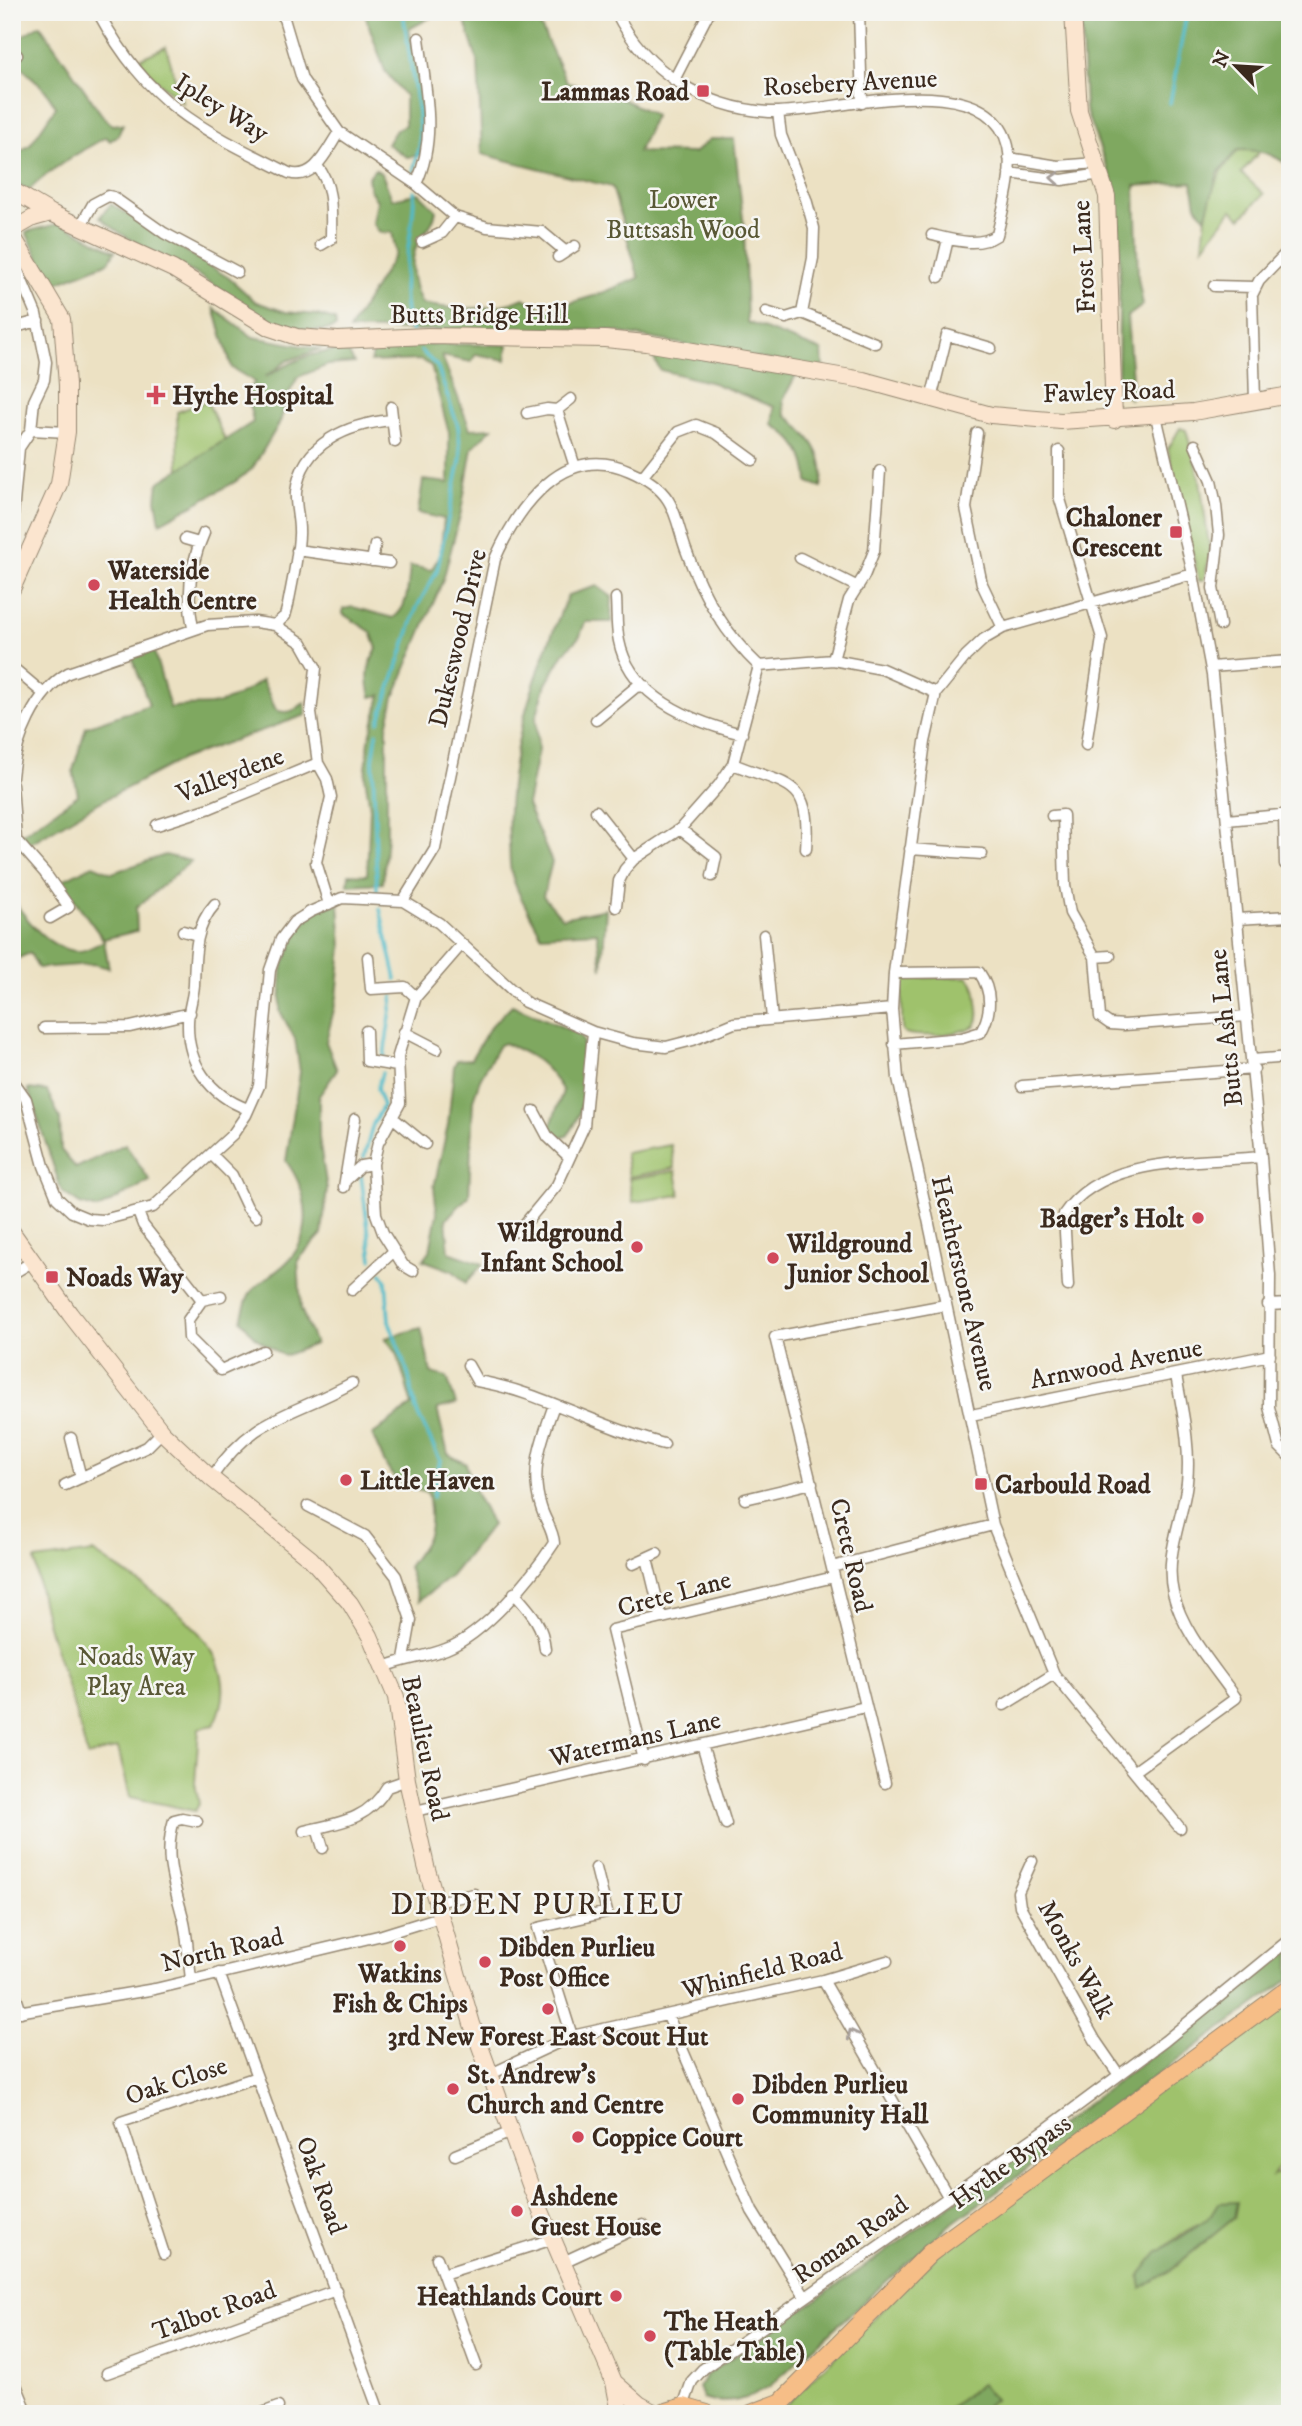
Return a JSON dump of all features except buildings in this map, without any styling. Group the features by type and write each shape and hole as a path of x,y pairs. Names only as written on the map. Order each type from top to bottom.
{"main road":[{"name":"Hythe Bypass","path":"751,2414 777,2408 930,2253 1290,1988"},
{"path":"659,2414 683,2407 707,2414"}],"street":[{"name":"Ipley Way","path":"98,12 133,68 161,99 185,118 289,173 303,174 317,166"},
{"path":"282,12 302,79 339,132 416,184 455,217 487,227 542,232 566,252"},
{"name":"Rosebery Avenue","path":"616,12 639,48 674,80 700,96 721,103 778,112 930,98 967,104 985,113 998,124 1008,146 1009,173 997,235 978,243 932,235"},
{"path":"674,80 709,12"},
{"path":"859,12 862,103"},
{"path":"917,12 949,12"},
{"name":"Frost Lane","path":"1073,12 1079,111 1107,196 1114,420"},
{"path":"416,184 427,160 430,128 419,38"},
{"path":"778,112 781,135 806,199 814,228 811,267 802,313"},
{"path":"330,243 329,191 325,175 317,166 339,132"},
{"path":"1009,158 1058,166 1099,168"},
{"path":"1009,173 1062,180 1099,168"},
{"name":"Butts Bridge Hill","path":"12,190 51,213 173,269 270,328 298,337 338,340 428,336 605,339 863,380 931,399"},
{"path":"80,227 93,204 100,198 113,197 165,234 237,272"},
{"path":"12,589 18,561 59,484 66,432 62,319 12,232 33,218 51,213"},
{"path":"422,242 442,233 455,217"},
{"path":"939,276 948,239"},
{"path":"1255,401 1254,287 1290,249"},
{"path":"12,257 27,286 38,321 46,371 34,401 31,430 19,448 12,525"},
{"path":"1214,286 1254,287"},
{"path":"766,312 786,318 802,313 874,343"},
{"path":"12,328 38,321"},
{"path":"931,399 947,335 990,348"},
{"name":"Fawley Road","path":"931,399 991,415 1061,421 1156,416 1290,395"},
{"path":"527,413 557,410 572,399"},
{"path":"391,407 395,442"},
{"path":"557,410 575,467"},
{"name":"Butts Ash Lane","path":"1156,416 1193,574 1211,667 1261,1157 1270,1276 1269,1407 1279,1446 1290,1457"},
{"path":"275,625 286,611 297,550 299,531 296,491 301,474 315,450 347,428 392,420"},
{"path":"643,477 678,432 696,425 716,433 753,460"},
{"path":"31,430 66,432"},
{"path":"977,433 966,508 982,584 1003,628"},
{"path":"1195,445 1211,481 1216,505 1219,535 1213,588 1220,625"},
{"path":"1059,451 1059,496 1072,547 1102,638 1086,745"},
{"name":"Dukeswood Drive","path":"403,901 435,849 495,559 510,526 529,499 549,482 575,467 594,463 617,465 643,477 668,500 693,571 722,626 760,666"},
{"path":"833,660 849,600 858,587 874,551 880,471"},
{"path":"185,539 201,538 188,597 193,628"},
{"path":"372,561 375,545"},
{"path":"297,550 389,563"},
{"path":"800,558 858,587"},
{"path":"617,907 619,881 634,859 680,829 719,785 733,764 760,666 833,660 882,669 936,693 966,656 984,639 1003,628 1193,574"},
{"path":"1196,591 1213,588"},
{"path":"616,598 619,642 635,678 684,715 742,733"},
{"path":"12,777 17,750 44,694 56,681 75,670 193,628 256,622 275,625 302,643 314,661 317,676 311,710 318,763 327,779 331,797 316,862 329,904"},
{"path":"1211,667 1290,661"},
{"path":"12,667 44,694"},
{"path":"596,720 636,687 645,686"},
{"name":"Heatherstone Avenue","path":"936,693 910,849 892,1009 901,1097 945,1305 993,1525 1054,1674 1180,1828"},
{"name":"Valleydene","path":"157,825 210,808 318,763"},
{"path":"733,764 781,781 797,792 807,807 806,849"},
{"path":"12,784 16,840 45,873 69,907 50,918"},
{"path":"596,811 634,859"},
{"path":"1227,820 1287,814 1285,864"},
{"path":"1052,816 1063,815 1065,886 1070,913 1095,957 1100,1017 1111,1024 1247,1016"},
{"path":"680,829 716,857 712,876"},
{"path":"910,849 982,854"},
{"path":"12,1079 26,1099 44,1166 57,1198 72,1212 89,1219 117,1219 153,1207 233,1134 248,1110 259,1086 270,970 281,939 294,922 342,898 403,901 439,923 525,1002 593,1032 633,1043 666,1047 693,1040 734,1023 892,1009"},
{"path":"215,904 197,935 190,1013 193,1057 204,1080 248,1110"},
{"path":"1237,919 1290,916"},
{"path":"183,931 197,935"},
{"path":"764,935 772,1018"},
{"path":"413,1271 403,1265 383,1233 376,1214 373,1164 378,1143 400,1103 397,1066 404,1032 416,997 462,944"},
{"path":"1095,957 1110,956"},
{"path":"368,957 371,989 405,987 416,997"},
{"path":"894,973 979,972 989,986 989,997 988,1018 981,1032 962,1038 894,1044"},
{"path":"44,1028 130,1027 190,1013"},
{"path":"366,1031 367,1061 397,1066"},
{"path":"404,1032 438,1049"},
{"path":"518,1232 557,1185 584,1126 593,1032"},
{"path":"1022,1086 1253,1065 1290,1058"},
{"path":"534,1111 548,1137 569,1157"},
{"path":"392,1117 425,1144"},
{"path":"355,1119 345,1183 361,1166 373,1164"},
{"path":"212,1155 232,1175 247,1207 256,1217"},
{"path":"1068,1286 1062,1226 1069,1206 1094,1186 1133,1167 1261,1157"},
{"path":"138,1212 143,1225 202,1300"},
{"name":"Beaulieu Road","path":"12,1232 32,1262 163,1432 211,1478 311,1559 350,1603 384,1667 396,1697 407,1780 438,1910 472,2024 553,2239 614,2382 620,2414"},
{"path":"352,1290 394,1251"},
{"path":"12,1274 32,1262"},
{"path":"221,1296 202,1300 188,1320 188,1334 218,1368 224,1370 263,1351"},
{"path":"1268,1305 1290,1304"},
{"name":"Crete Road","path":"885,1783 775,1337 945,1305"},
{"name":"Arnwood Avenue","path":"971,1415 1269,1355"},
{"path":"468,1365 477,1381 664,1444"},
{"path":"1135,1772 1236,1698 1188,1630 1173,1592 1171,1562 1187,1483 1188,1446 1176,1375"},
{"path":"211,1478 240,1441 265,1422 319,1401 352,1383"},
{"path":"384,1667 448,1648 473,1632 514,1592 555,1543 553,1529 541,1510 536,1468 540,1444 554,1405"},
{"path":"65,1485 147,1447 163,1432"},
{"path":"71,1438 81,1478"},
{"path":"745,1499 812,1483"},
{"name":"Beaulieu Road","path":"308,1506 365,1536 396,1576 411,1620 404,1660"},
{"name":"Crete Lane","path":"644,1760 612,1630 833,1572 993,1525"},
{"path":"633,1564 652,1555 661,1616"},
{"path":"514,1592 535,1616 544,1633 545,1649"},
{"path":"1004,1705 1054,1674"},
{"name":"Watermans Lane","path":"415,1811 865,1707"},
{"path":"702,1745 726,1824"},
{"path":"304,1831 363,1815 379,1801 387,1787 407,1780"},
{"path":"191,1978 183,1920 171,1880 168,1845 174,1820 181,1818 197,1821"},
{"path":"317,1828 323,1848"},
{"name":"Monks Walk","path":"1032,1861 1018,1892 1020,1906 1095,2040 1119,2075"},
{"path":"572,2036 538,1928 607,1912 596,1868"},
{"name":"North Road","path":"17,2012 155,1989 191,1978 382,1935 474,1894"},
{"name":"Roman Road","path":"683,2407 692,2381 703,2369 949,2198 1119,2075 1290,1939"},
{"name":"Whinfield Road","path":"491,2074 572,2036 823,1980 887,1961"},
{"name":"Oak Road","path":"219,1973 380,2414"},
{"path":"823,1980 949,2198"},
{"path":"12,1985 17,2012"},
{"path":"668,2016 752,2211 805,2297"},
{"name":"Oak Close","path":"164,2254 121,2122 257,2077"},
{"path":"454,2155 511,2133"},
{"path":"563,2262 643,2225"},
{"path":"443,2274 553,2239"},
{"path":"437,2258 477,2365"},
{"name":"Talbot Road","path":"107,2374 336,2290"},
{"path":"12,2375 28,2414"},
{"name":"Beaulieu Road","path":"614,2382 639,2404 659,2414"},
{"path":"260,2414 278,2407"}],"green space":[{"path":"364,12 441,12 409,29 421,92 421,155 407,157 387,144 396,130 405,125 405,96 385,71"},
{"name":"Lower Buttsash Wood","path":"462,12 534,12 567,83 608,92 655,115 638,152 694,153 710,139 734,139 744,227 747,322 822,351 823,370 606,330 349,330 396,253 392,232 380,233 373,223 377,201 370,190 368,177 375,169 382,174 392,199 419,193 436,210 413,260 413,278 422,304 447,308 487,308 524,298 546,310 597,295 639,278 612,187 482,154 478,63"},
{"path":"1081,12 1290,12 1290,167 1266,153 1238,150 1218,173 1205,218 1196,205 1192,182 1135,186 1138,278 1143,305 1127,317 1133,391 1130,399 1118,390 1118,213 1113,183 1085,109"},
{"path":"40,25 102,115 112,125 123,124 118,135 110,141 106,137 75,155 28,191 12,181 12,147 22,150 30,145 56,107 45,90 18,63 12,42"},
{"path":"166,47 182,102 149,74 139,59"},
{"path":"1238,150 1261,150 1241,173 1264,194 1241,218 1232,210 1203,247 1211,194 1221,172"},
{"path":"111,204 229,278 256,302 286,312 335,320 336,327 306,329 275,321 255,312 201,277 111,227 100,217"},
{"path":"61,223 115,251 109,262 52,285 26,232"},
{"path":"214,308 253,337 320,349 287,361 265,377 295,361 325,352 348,352 354,363 328,365 298,377 288,395 280,422 252,469 235,482 160,523 156,499 158,483 253,422 247,392 255,382 232,368"},
{"path":"423,344 508,345 506,360 476,354 471,362 442,356 470,429 492,428 472,448 461,512 443,580 394,697 387,727 387,835 383,883 348,885 349,874 367,875 370,808 365,777 369,740 381,695 371,697 369,690 368,672 377,649 371,632 343,614 343,609 353,607 393,618 398,614 407,595 410,566 431,570 440,556 444,519 418,513 423,480 449,483 449,433 431,366 421,360 370,362 375,349"},
{"path":"655,350 796,375 783,400 785,414 808,437 819,455 823,475 821,487 808,482 805,464 794,441 772,425 774,407 713,383 660,370 654,359"},
{"path":"207,401 225,440 179,470 177,412"},
{"path":"1180,428 1186,430 1200,480 1210,552 1204,580 1199,581 1168,449"},
{"path":"597,586 612,597 611,622 585,622 580,636 564,653 546,684 536,717 538,750 527,805 552,862 543,896 562,918 606,909 602,969 597,932 541,935 513,879 509,844 511,780 524,717 544,655 568,595"},
{"path":"154,651 170,708 223,702 262,680 276,710 292,711 305,702 306,715 184,758 96,804 24,847 22,834 78,795 73,770 86,727 149,705 132,657"},
{"path":"165,855 191,861 136,908 137,931 103,939 61,881 93,865 112,873"},
{"path":"12,898 40,933 58,946 82,951 104,941 109,968 93,964 38,968 30,953 12,961"},
{"path":"339,904 342,947 337,997 326,1042 337,1070 319,1096 319,1138 327,1189 322,1234 298,1260 301,1309 315,1344 284,1356 256,1338 241,1320 251,1293 296,1252 305,1226 304,1199 286,1161 300,1072 295,1039 280,1011 282,969 299,928 318,908"},
{"path":"968,977 976,991 976,1024 963,1031 940,1035 916,1035 902,1031 902,981 912,978"},
{"path":"512,1005 579,1034 583,1042 582,1103 574,1126 567,1136 557,1137 550,1128 563,1091 538,1061 504,1043 499,1045 481,1077 473,1100 469,1196 446,1219 449,1252 483,1264 466,1283 453,1271 423,1260 430,1251 437,1213 434,1187 448,1125 454,1066 457,1060 471,1059 490,1027"},
{"path":"28,1089 47,1091 60,1118 61,1150 76,1168 125,1144 150,1181 98,1209 80,1204 62,1192"},
{"path":"671,1145 675,1168 629,1177 625,1153"},
{"path":"676,1171 680,1195 633,1202 629,1179"},
{"path":"421,1328 431,1373 447,1377 456,1404 437,1409 448,1454 466,1464 476,1494 492,1525 451,1576 419,1601 408,1567 428,1533 428,1493 405,1485 391,1474 372,1435 412,1405 397,1353 385,1338"},
{"name":"Noads Way Play Area","path":"93,1552 166,1602 190,1623 208,1645 220,1670 223,1696 214,1725 199,1728 195,1783 199,1804 195,1811 130,1797 118,1748 87,1756 44,1610 35,1560"},
{"path":"1290,1949 1290,1979 947,2227 770,2386 754,2395 729,2402 703,2398 699,2387 705,2376 880,2256 1051,2132"},
{"path":"1290,1992 1290,2160 1288,2154 1273,2176 1290,2170 1290,2414 976,2414 993,2400 981,2384 942,2414 777,2414 945,2247","holes":["1234,2218 1169,2271 1139,2276 1180,2235 1203,2223"]},
{"path":"1237,2202 1234,2218 1169,2271 1141,2288 1139,2276 1157,2253 1208,2219 1218,2203"},
{"path":"981,2384 994,2400 976,2414 942,2414"}],"waterway":[{"path":"403,12 418,112 420,144 413,172"},
{"path":"1170,103 1187,12"},
{"path":"412,332 404,298 414,191"},
{"path":"379,722 417,607 437,571 461,457 458,426 437,366 421,351"},
{"path":"377,733 373,760 377,891"},
{"path":"380,909 396,979"},
{"path":"384,1056 393,996"},
{"path":"364,1157 373,1124 383,1106 377,1089 382,1073"},
{"path":"361,1175 372,1259"},
{"path":"381,1273 386,1280 389,1321 408,1373 416,1410 440,1460 433,1497"}],"place":[{"name":"Lammas Road","path":"703,91"},
{"name":"Hythe Hospital","path":"156,395"},
{"name":"Chaloner Crescent","path":"1176,532"},
{"name":"Waterside Health Centre","path":"94,585"},
{"name":"Badger's Holt","path":"1198,1218"},
{"name":"Wildground Infant School","path":"637,1247"},
{"name":"Wildground Junior School","path":"773,1258"},
{"name":"Noads Way","path":"52,1277"},
{"name":"Little Haven","path":"346,1480"},
{"name":"Carbould Road","path":"981,1484"},
{"name":"Watkins Fish & Chips","path":"400,1946"},
{"name":"Dibden Purlieu Post Office","path":"485,1962"},
{"name":"3rd New Forest East Scout Hut","path":"548,2009"},
{"name":"St. Andrew's Church and Centre","path":"453,2089"},
{"name":"Dibden Purlieu Community Hall","path":"738,2099"},
{"name":"Coppice Court","path":"578,2137"},
{"name":"Ashdene Guest House","path":"517,2211"},
{"name":"Heathlands Court","path":"616,2296"},
{"name":"The Heath (Table Table)","path":"650,2336"}],"district":[{"name":"DIBDEN PURLIEU","path":"538,1904"}]}
